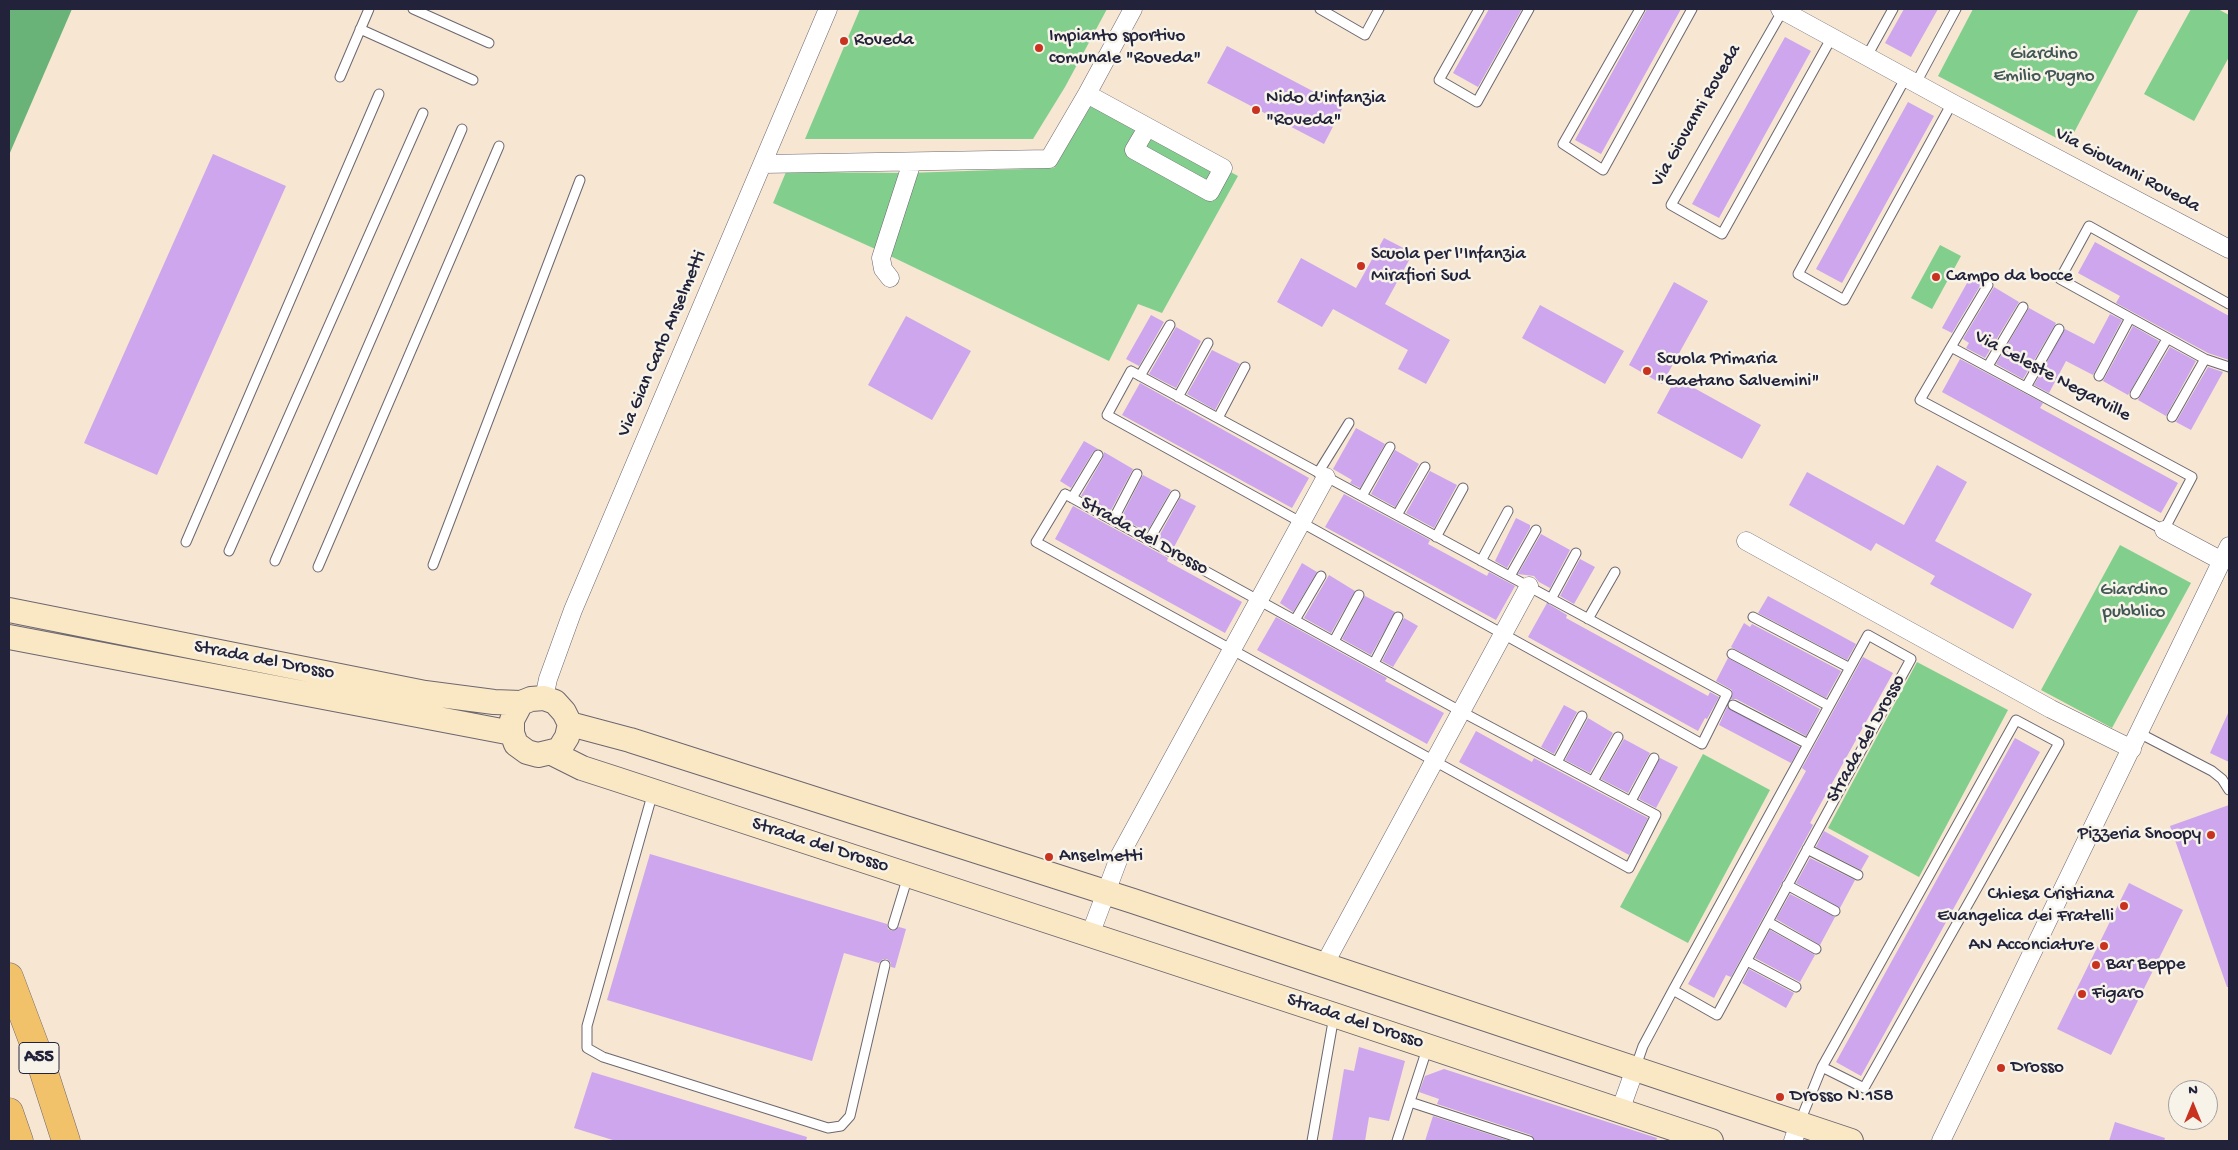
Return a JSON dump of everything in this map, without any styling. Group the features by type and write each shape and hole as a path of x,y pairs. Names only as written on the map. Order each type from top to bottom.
{"highway":[{"name":"A55","path":"9,977 39,1057 66,1141"},
{"path":"9,1112 19,1141"}],"street":[{"name":"Via Gian Carlo Anselmetti","path":"544,698 548,679 573,610 828,9"},
{"path":"763,164 1049,159 1087,94 1132,9"},
{"name":"Via Giovanni Roveda","path":"1787,10 1952,103 2229,249"},
{"path":"1087,94 1223,168 1210,192 1134,150 1147,128"},
{"path":"890,278 883,269 881,258 912,162"},
{"path":"1090,935 1120,855 1300,523 1322,475"},
{"name":"Via Celeste Negarville","path":"1941,1141 2226,553 2164,530"},
{"path":"1746,541 2051,710 2135,741"},
{"path":"1324,965 1504,636 1529,586"},
{"name":"Strada del Drosso","path":"9,610 425,693 494,702 521,703"},
{"name":"Strada del Drosso","path":"9,637 512,733"},
{"path":"544,698 555,702 564,712 570,724 564,743 558,750 538,755 527,752 516,744 512,733 512,720 521,703 531,699 544,698"},
{"path":"570,724 640,743 1105,892 1324,965 1635,1069 1796,1133 1851,1141"},
{"name":"Strada del Drosso","path":"552,753 582,768 1711,1141"},
{"name":"Strada del Drosso","path":"1620,1111 1635,1069"}],"lane":[{"path":"340,78 369,9"},
{"path":"413,9 489,43"},
{"path":"1320,9 1365,35 1379,9"},
{"path":"1479,9 1439,80 1477,102 1528,9"},
{"path":"1640,9 1563,144 1603,170 1692,9"},
{"path":"1867,56 1893,9"},
{"path":"1952,103 1844,300 1798,274 1911,80 1956,9"},
{"name":"Via Giovanni Roveda","path":"1787,10 1671,205 1722,234 1832,37"},
{"path":"360,29 473,80"},
{"path":"186,542 379,94"},
{"path":"228,551 423,113"},
{"path":"275,561 462,130"},
{"path":"318,567 500,146"},
{"path":"433,565 580,180"},
{"path":"2229,304 2088,226 2060,279 2205,359 2229,367"},
{"path":"1952,347 1988,285"},
{"path":"1988,366 2023,307"},
{"path":"2099,376 2130,318"},
{"path":"1140,376 1170,325"},
{"path":"2026,387 2059,329"},
{"path":"2135,394 2167,339"},
{"path":"1178,397 1208,343"},
{"name":"Via Celeste Negarville","path":"1952,347 1988,366 2192,477 2164,530 1920,400 1952,347"},
{"path":"2172,417 2205,359"},
{"path":"1218,418 1245,367"},
{"path":"1131,370 1140,376 1727,694 1702,744 1106,416 1131,370"},
{"path":"1322,475 1348,424"},
{"path":"1362,496 1390,447"},
{"path":"1072,498 1098,455"},
{"path":"1397,515 1425,467"},
{"path":"1113,520 1137,474"},
{"path":"1436,537 1463,488"},
{"name":"Strada del Drosso","path":"1065,494 1072,498 1462,712 1656,815 1628,868 1434,763 1036,542 1065,494"},
{"path":"1150,540 1175,495"},
{"path":"1481,561 1508,512"},
{"path":"1510,576 1536,530"},
{"path":"1551,598 1576,553"},
{"path":"1588,619 1615,572"},
{"path":"1295,620 1321,576"},
{"path":"1334,641 1359,595"},
{"path":"1374,663 1398,617"},
{"path":"1753,617 1850,668"},
{"name":"Strada del Drosso","path":"1635,1069 1643,1046 1673,990 1868,636 1911,659 1717,1015 1673,990"},
{"path":"1732,654 1829,706"},
{"path":"1734,705 1808,744"},
{"path":"1557,762 1582,716"},
{"path":"1796,1133 1822,1067 2016,720 2059,743 1864,1088 1822,1067"},
{"path":"1594,781 1618,737"},
{"path":"2135,741 2212,771 2222,779 2229,790"},
{"path":"1632,801 1654,758"},
{"path":"654,792 590,1017 587,1048 603,1057 828,1128 840,1126 850,1116 885,965"},
{"path":"1807,849 1858,875"},
{"path":"893,925 908,876"},
{"path":"1788,885 1836,911"},
{"path":"1768,922 1816,949"},
{"path":"1746,961 1796,987"},
{"path":"1312,1141 1334,1015"},
{"path":"1397,1141 1428,1046"},
{"path":"1410,1102 1529,1141"}],"green space":[{"path":"9,9 72,9 9,155"},
{"path":"860,9 1107,9 1065,87 1033,139 805,139"},
{"name":"Giardino Emilio Pugno","path":"1973,9 2139,9 2068,144 1938,76"},
{"path":"2191,9 2218,9 2229,15 2229,57 2194,121 2144,94"},
{"path":"1095,99 1238,176 1162,313 1138,304 1109,361 882,252 773,203 786,172 908,173 1054,168"},
{"name":"Campo da bocce","path":"1940,245 1961,256 1932,309 1911,298"},
{"name":"Giardino pubblico","path":"2120,545 2191,583 2112,728 2041,690"},
{"path":"1917,662 2008,710 1919,877 1828,828"},
{"path":"1703,754 1770,790 1688,943 1620,907"}],"building":[{"path":"1489,9 1522,9 1478,87 1453,73"},
{"path":"1647,9 1681,9 1601,154 1575,140"},
{"path":"1904,9 1938,9 1911,57 1885,43"},
{"path":"1785,37 1811,51 1719,218 1692,204"},
{"path":"1227,46 1343,107 1324,144 1207,83"},
{"path":"1908,102 1934,116 1842,283 1816,269"},
{"path":"213,154 286,186 157,475 84,443"},
{"path":"1384,238 1413,253 1385,304 1450,340 1426,384 1398,369 1408,350 1333,309 1322,327 1277,302 1301,258 1356,288"},
{"path":"2095,242 2229,316 2229,360 2208,353 2116,303 2120,296 2078,273"},
{"path":"1972,274 1983,281 1952,333 1942,328"},
{"path":"1674,282 1708,301 1662,384 1629,365"},
{"path":"1994,287 2019,302 1985,358 1966,348 1969,343 1963,339"},
{"path":"1540,305 1624,351 1605,384 1522,338"},
{"path":"2029,308 2056,323 2023,379 1996,364"},
{"path":"2110,314 2122,320 2093,375 2066,361 2049,393 2034,385 2065,329 2094,344"},
{"path":"1151,315 1164,322 1139,366 1126,359"},
{"path":"906,316 971,351 932,420 868,385"},
{"path":"2133,326 2159,341 2128,395 2103,381"},
{"path":"1176,327 1201,341 1176,388 1149,374"},
{"path":"2170,347 2196,361 2166,416 2138,400"},
{"path":"1212,350 1240,364 1215,410 1187,394"},
{"path":"1960,359 2043,403 2040,408 2178,483 2161,513 1942,392"},
{"path":"2208,367 2223,372 2191,430 2176,422"},
{"path":"1676,378 1761,425 1742,459 1657,413"},
{"path":"1140,383 1309,478 1292,508 1122,415"},
{"path":"1356,428 1385,444 1360,488 1350,483 1352,480 1333,469"},
{"path":"1084,441 1098,449 1093,452 1071,488 1060,481"},
{"path":"1395,450 1419,464 1395,507 1371,494"},
{"path":"1104,452 1133,469 1110,512 1081,496 1103,458"},
{"path":"1937,465 1967,482 1935,541 2032,594 2013,629 1930,584 1935,576 1876,543 1871,551 1789,505 1807,472 1904,525"},
{"path":"1430,471 1457,485 1434,528 1406,513"},
{"path":"1143,475 1171,490 1147,532 1121,518"},
{"path":"1344,494 1430,540 1428,544 1487,576 1489,572 1515,586 1496,620 1325,527"},
{"path":"1180,498 1196,506 1174,547 1158,538"},
{"path":"1073,506 1168,558 1167,561 1242,602 1225,633 1055,539"},
{"path":"1516,518 1530,525 1530,528 1507,568 1495,561"},
{"path":"1541,534 1570,550 1550,588 1539,582 1534,576 1518,574"},
{"path":"1580,559 1595,567 1574,604 1560,596"},
{"path":"1302,563 1317,572 1293,612 1280,603"},
{"path":"1329,575 1355,591 1331,633 1304,618"},
{"path":"1365,596 1395,612 1371,655 1342,639"},
{"path":"1768,596 1856,644 1847,660 1758,613"},
{"path":"1547,603 1567,615 1566,618 1708,696 1710,692 1719,697 1698,731 1528,637"},
{"path":"1276,617 1387,678 1385,681 1444,713 1427,744 1257,650"},
{"path":"1404,618 1418,626 1393,667 1382,661"},
{"path":"1744,623 1750,627 1752,624 1841,671 1826,698 1731,647"},
{"path":"1863,657 1893,673 1810,823 1813,825 1731,977 1726,975 1714,998 1688,984 1806,771 1802,768"},
{"path":"1728,658 1820,709 1806,736 1736,699 1731,699 1732,690 1716,681"},
{"path":"1564,705 1577,712 1554,754 1541,747"},
{"path":"1727,707 1800,747 1791,763 1719,725"},
{"path":"2229,711 2229,762 2210,753"},
{"path":"1588,718 1613,733 1590,773 1565,760"},
{"path":"1476,731 1532,762 1534,758 1648,818 1629,855 1459,762"},
{"path":"2015,738 2040,752 1861,1076 1836,1062"},
{"path":"1624,739 1650,753 1628,793 1601,779"},
{"path":"1660,758 1678,767 1656,808 1639,799"},
{"path":"2229,805 2229,987 2227,987 2170,826"},
{"path":"1824,831 1869,856 1861,870 1816,847"},
{"path":"650,854 887,924 888,929 892,931 899,927 906,929 895,968 891,967 891,963 887,959 883,959 879,963 844,953 812,1061 607,1000"},
{"path":"1810,858 1855,880 1840,908 1796,883"},
{"path":"2129,883 2183,910 2111,1055 2057,1029"},
{"path":"1790,894 1835,917 1820,945 1776,919"},
{"path":"1770,930 1815,955 1800,982 1755,958"},
{"path":"1749,969 1794,993 1786,1008 1742,983"},
{"path":"1359,1047 1405,1061 1389,1121 1369,1117 1365,1141 1332,1141 1344,1069 1354,1071"},
{"path":"1444,1069 1657,1138 1656,1141 1535,1141 1531,1135 1437,1104 1439,1099 1419,1092 1425,1076"},
{"path":"592,1072 807,1137 806,1141 616,1141 574,1128"},
{"path":"1433,1116 1510,1141 1425,1141"},
{"path":"2115,1122 2165,1138 2164,1141 2109,1141"}],"place":[{"name":"Roveda","path":"844,41"},
{"name":"Impianto sportivo comunale \"Roveda\"","path":"1039,48"},
{"name":"Nido d'infanzia \"Roveda\"","path":"1256,110"},
{"name":"Scuola per l'Infanzia Mirafiori Sud","path":"1361,266"},
{"name":"Campo da bocce","path":"1936,277"},
{"name":"Scuola Primaria \"Gaetano Salvemini\"","path":"1647,371"},
{"name":"Pizzeria Snoopy","path":"2211,835"},
{"name":"Anselmetti","path":"1049,857"},
{"name":"Chiesa Cristiana Evangelica dei Fratelli","path":"2124,906"},
{"name":"AN Acconciature","path":"2104,946"},
{"name":"Bar Beppe","path":"2096,965"},
{"name":"Figaro","path":"2082,994"},
{"name":"Drosso","path":"2001,1068"},
{"name":"Drosso N.158","path":"1780,1097"}]}
